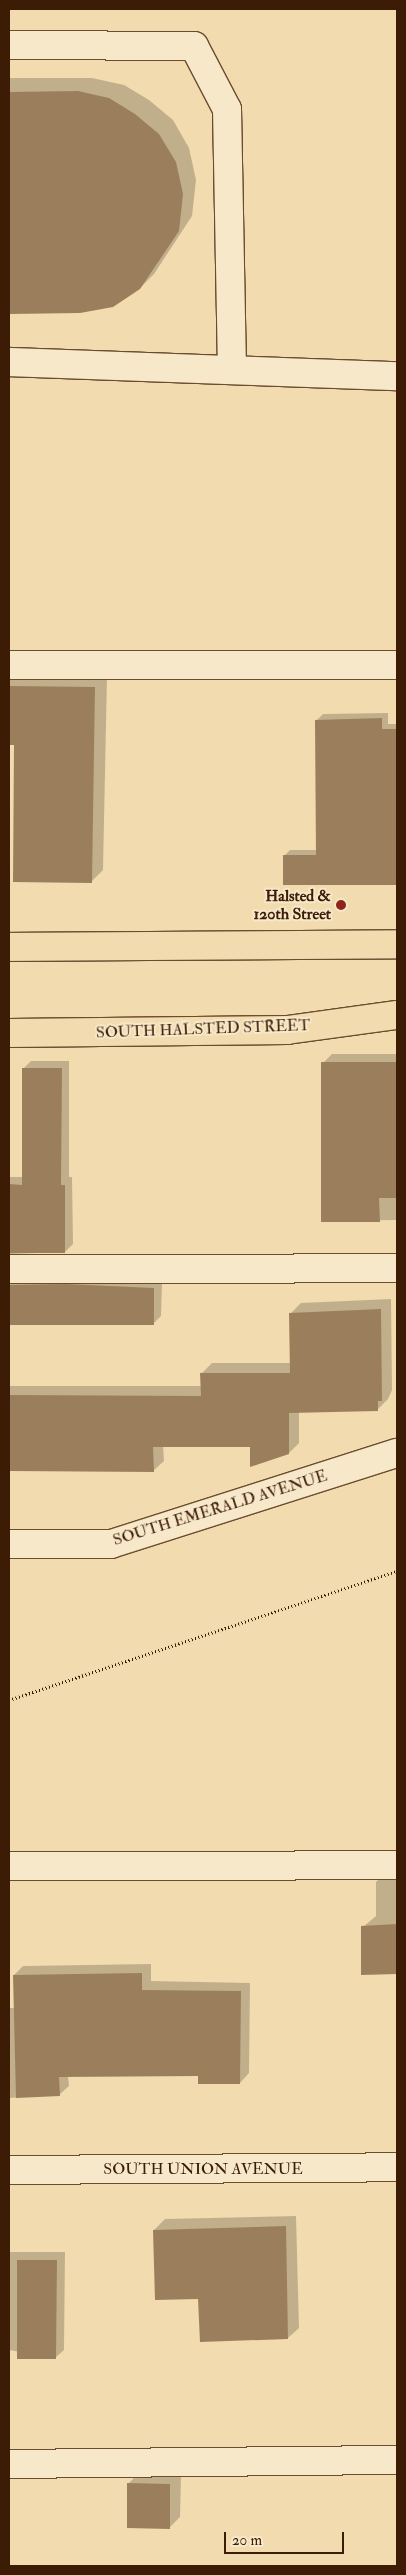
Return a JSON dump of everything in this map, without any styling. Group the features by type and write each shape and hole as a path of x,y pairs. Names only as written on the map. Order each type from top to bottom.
{"main road":[{"path":"9,947 397,944"},
{"name":"SOUTH HALSTED STREET","path":"9,1033 287,1030 397,1015"}],"street":[{"path":"9,45 194,46 227,109 232,370"},
{"path":"9,362 397,376"},
{"path":"9,664 397,665"},
{"path":"9,1269 397,1268"},
{"name":"SOUTH EMERALD AVENUE","path":"9,1544 111,1544 397,1453"},
{"path":"9,1866 397,1865"},
{"name":"SOUTH UNION AVENUE","path":"9,2170 397,2167"},
{"path":"9,2464 397,2460"}],"path":[{"path":"9,1700 397,1571"}],"building":[{"path":"78,91 109,98 135,114 159,134 176,162 183,194 179,231 140,289 113,307 80,313 9,314 9,92"},
{"path":"9,686 95,687 92,883 13,882 14,745 9,745"},
{"path":"382,718 382,729 397,729 397,885 283,885 283,855 316,855 315,720"},
{"path":"321,1062 397,1062 397,1198 379,1198 380,1222 321,1222"},
{"path":"22,1068 62,1068 61,1185 65,1185 65,1253 9,1253 9,1184 22,1185"},
{"path":"65,1284 154,1288 154,1325 9,1325 9,1285"},
{"path":"381,1309 382,1401 378,1401 378,1411 289,1413 289,1454 250,1467 250,1447 153,1447 154,1472 9,1471 9,1395 201,1396 200,1373 290,1373 289,1313"},
{"path":"397,1924 397,1974 361,1975 361,1926"},
{"path":"142,1973 142,1990 241,1991 240,2084 198,2084 198,2076 59,2077 60,2096 16,2098 13,1975"},
{"path":"286,2226 288,2339 200,2342 198,2299 155,2300 153,2230"},
{"path":"17,2260 57,2260 56,2359 17,2359"},
{"path":"127,2483 170,2484 170,2529 127,2528"}],"place":[{"name":"Halsted & 120th Street","path":"341,905"}]}
